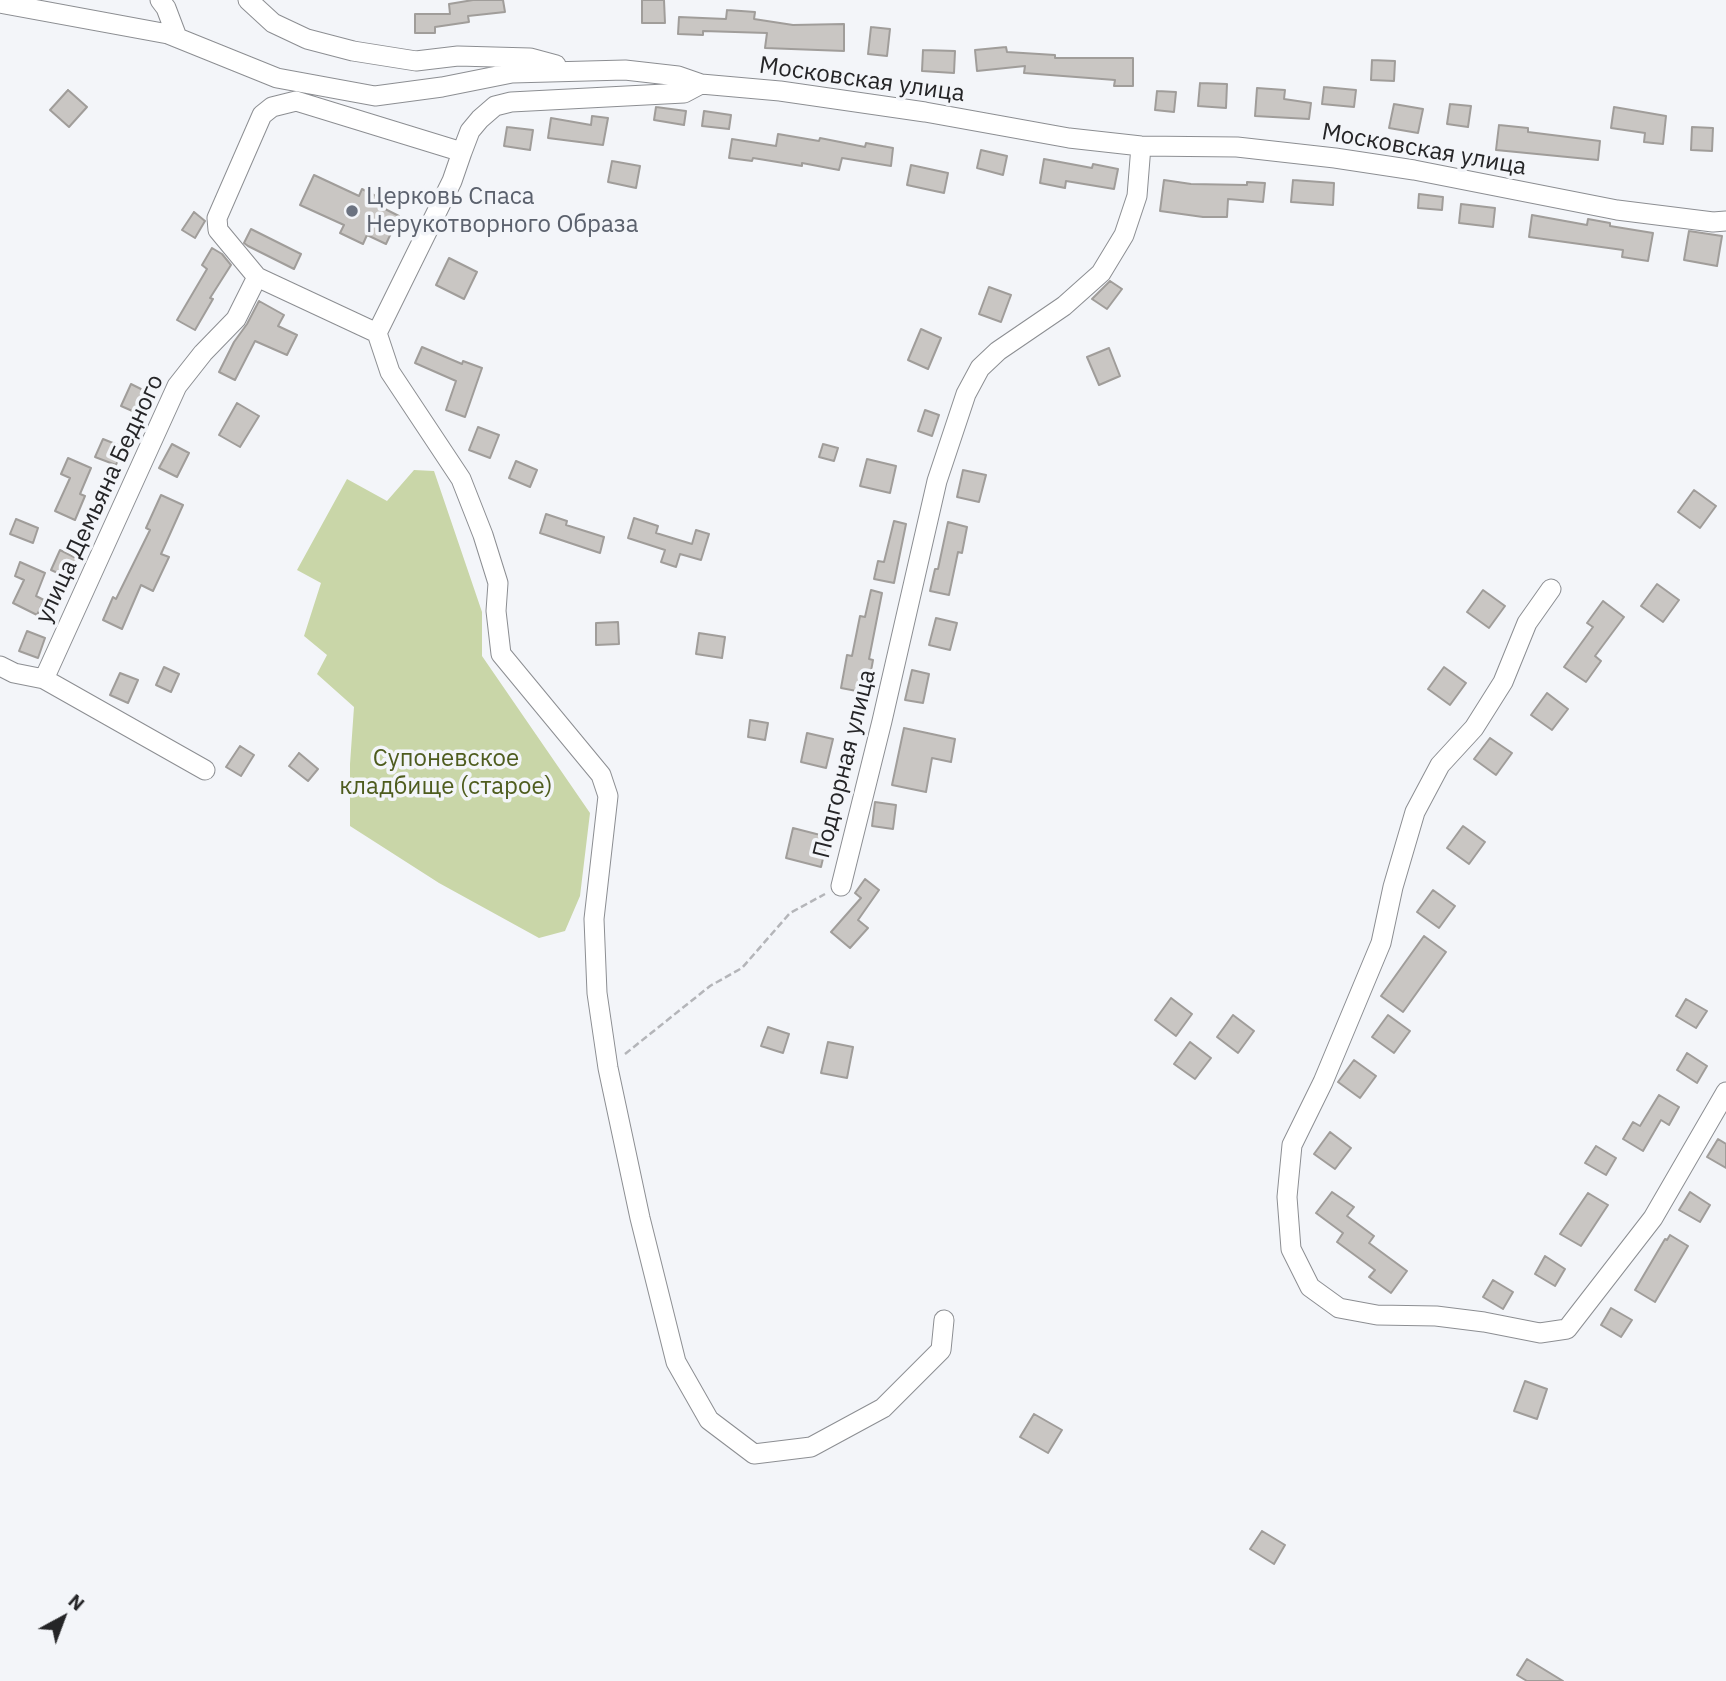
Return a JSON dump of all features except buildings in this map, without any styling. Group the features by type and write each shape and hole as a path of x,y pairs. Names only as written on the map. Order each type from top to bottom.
{"street":[{"path":"160,0 166,8 177,37"},
{"path":"248,0 273,23 307,39 353,51 416,61 458,56 530,58 575,71"},
{"name":"Московская улица","path":"1,1 177,37 277,78 375,96 442,87 512,73 625,69 678,76 701,84 780,91 925,112 1069,138 1141,146 1237,147 1335,158 1414,170 1617,210 1713,222 1726,221"},
{"path":"701,84 684,93 495,106 470,131 452,181 377,333 390,372 461,479 483,535 498,583 495,611 501,654 601,775 608,796 594,919 597,993 607,1068 640,1219 676,1362 709,1420 754,1454 811,1447 883,1408 942,1350 944,1320"},
{"path":"377,333 257,276 219,230 217,218 262,115 272,107 284,103 309,104 462,152"},
{"name":"Подгорная улица","path":"841,886 937,481 967,394 980,368 998,351 1064,306 1101,273 1124,234 1137,195 1141,146"},
{"name":"улица Демьяна Бедного","path":"44,679 177,386 202,353 236,319 257,276"},
{"path":"1551,589 1527,623 1503,682 1474,728 1440,765 1415,812 1393,887 1381,943 1323,1082 1292,1145 1287,1197 1291,1249 1310,1287 1339,1308 1377,1315 1436,1316 1540,1333 1567,1329 1653,1218 1726,1092"},
{"path":"0,666 14,673 44,679 205,770"}],"path":[{"name":"Подгорная улица","path":"607,1068 710,986 742,968 790,913 841,886"}],"green space":[{"name":"Супоневское кладбище (старое)","path":"414,470 434,471 482,612 482,656 590,813 580,896 565,931 539,938 439,883 350,826 354,707 317,674 327,655 304,636 321,583 297,570 347,479 387,501"}],"place":[{"name":"Церковь Спаса Нерукотворного Образа","path":"352,211"}]}
